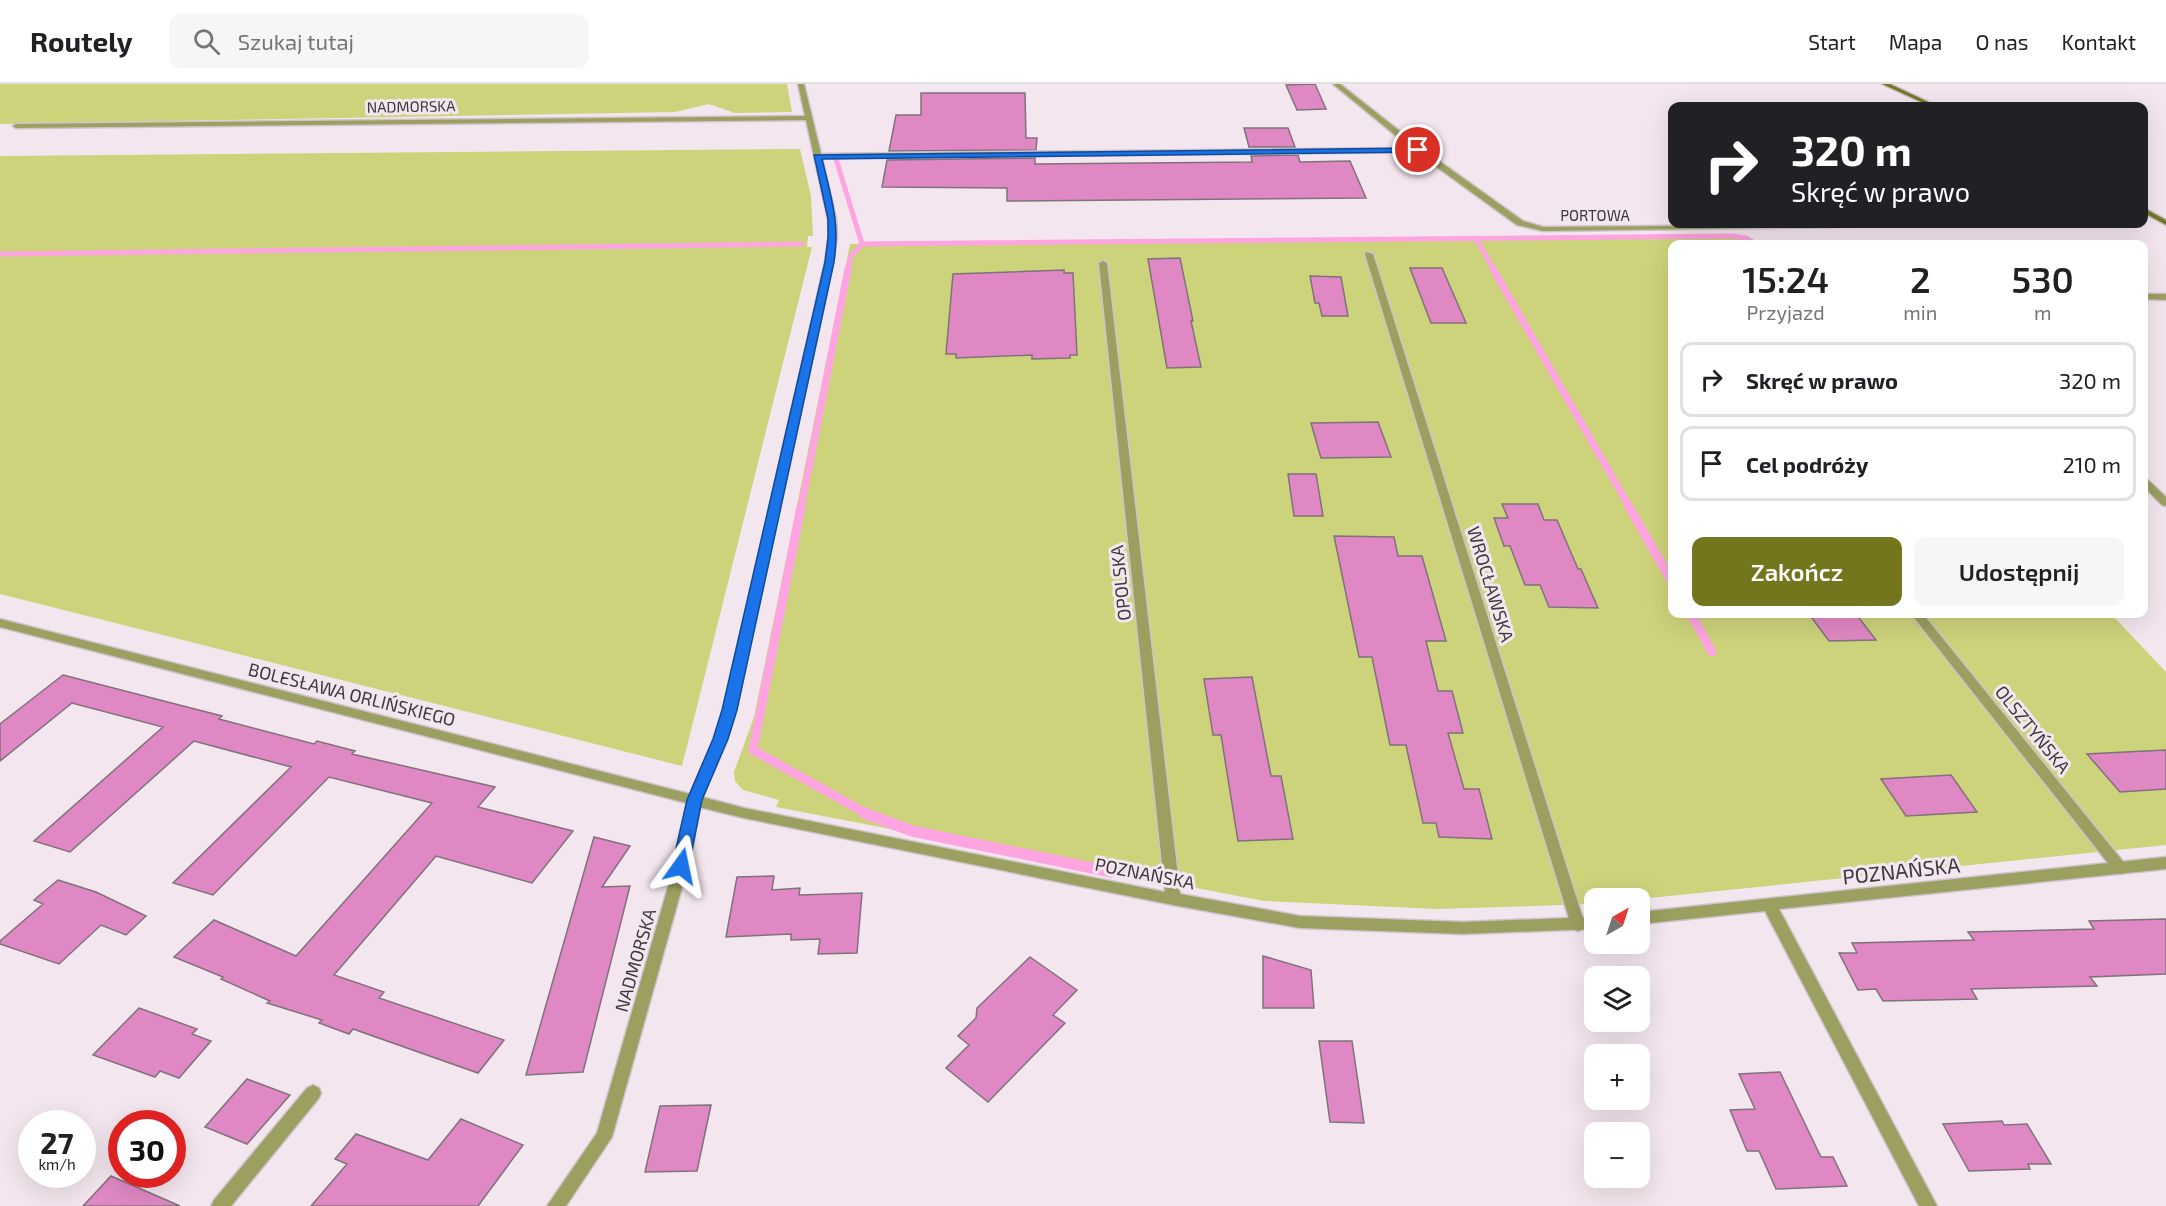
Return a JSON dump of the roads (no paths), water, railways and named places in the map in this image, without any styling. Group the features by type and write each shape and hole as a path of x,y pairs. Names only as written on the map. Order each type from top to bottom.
{"main road":[{"path":"1885,84 1925,102"},
{"path":"2148,213 2166,224"}],"street":[{"name":"NADMORSKA","path":"556,1206 604,1137 681,866 694,800 730,710 829,262 833,237 832,219 801,84"},
{"name":"PORTOWA","path":"1336,84 1418,150 1520,223 1543,229 1668,227"},
{"name":"NADMORSKA","path":"16,126 807,117"},
{"path":"817,156 1418,150"},
{"name":"WROCŁAWSKA","path":"1369,254 1578,924"},
{"name":"OPOLSKA","path":"1103,264 1173,899"},
{"path":"2148,297 2166,297"},
{"path":"2148,486 2166,503"},
{"name":"OLSZTYŃSKA","path":"1920,618 2120,868"},
{"name":"BOLESŁAWA ORLIŃSKIEGO","path":"0,623 694,800"},
{"name":"POZNAŃSKA","path":"694,800 751,815 1300,922 1463,928 1584,924"},
{"name":"POZNAŃSKA","path":"1650,917 2166,863"},
{"path":"1769,905 1928,1206"},
{"path":"220,1206 313,1093"}],"waterway":[{"path":"836,159 862,244"},
{"path":"862,244 1732,236 1749,240"},
{"path":"1476,239 1494,270"},
{"path":"0,254 802,244"},
{"path":"848,270 851,256 862,244"},
{"path":"801,508 848,269"},
{"path":"1493,269 1630,508"},
{"path":"801,507 753,750 867,814"},
{"path":"1629,507 1668,575"},
{"path":"1693,618 1712,652"},
{"path":"864,813 912,831 1111,872"}]}
